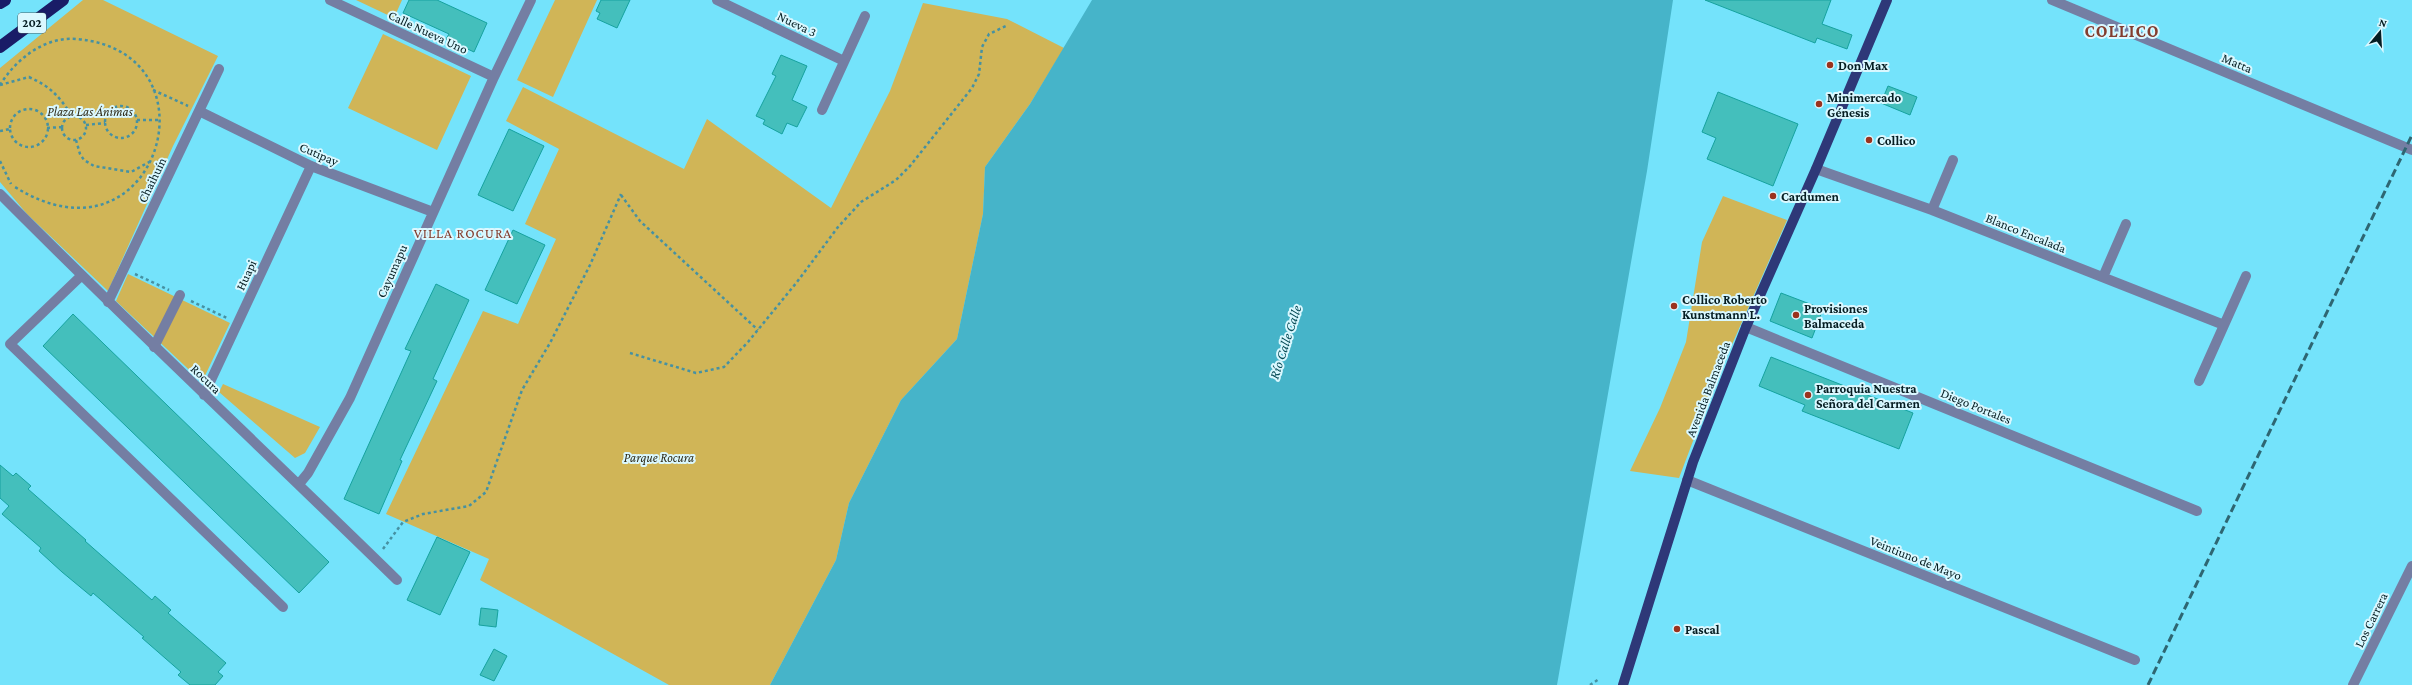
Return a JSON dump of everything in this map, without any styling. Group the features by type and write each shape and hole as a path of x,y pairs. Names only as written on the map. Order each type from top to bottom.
{"highway":[{"name":"202","path":"0,3 4,0"},
{"name":"202","path":"0,47 64,0"}],"main road":[{"name":"Avenida Balmaceda","path":"1623,685 1687,480 1746,327 1816,169 1887,0"}],"street":[{"name":"Calle Nueva Uno","path":"330,0 494,77"},
{"name":"Cayumapu","path":"299,484 308,473 350,398 432,212 494,77 532,0"},
{"name":"Nueva 3","path":"717,0 844,61"},
{"name":"Matta","path":"2052,0 2412,150"},
{"path":"822,110 865,16"},
{"name":"Chaihuín","path":"108,302 219,69"},
{"name":"Cutipay","path":"199,111 311,166 432,212"},
{"path":"1932,210 1953,160"},
{"name":"Huapi","path":"204,395 311,166"},
{"name":"Blanco Encalada","path":"1816,169 1932,210 2224,325"},
{"name":"Rocura","path":"0,194 154,347 299,484 397,580"},
{"path":"2103,277 2126,224"},
{"path":"81,276 10,344 283,607"},
{"path":"2200,381 2246,276"},
{"path":"154,347 180,295"},
{"name":"Diego Portales","path":"1746,327 2197,511"},
{"name":"Veintiuno de Mayo","path":"1687,480 2135,660"},
{"name":"Los Carrera","path":"2353,685 2412,566"}],"path":[{"path":"630,353 696,373 724,366 758,330 797,282 838,227 861,202 896,180 950,117 972,88 979,74 982,47 989,34 1006,26"},
{"path":"0,161 12,186 29,196 54,205 78,209 101,205 115,199 142,176 152,160 158,144 160,120 157,100 153,90 140,68 126,55 93,40 71,39 53,42 34,50 17,62 0,85 29,77 48,85 61,99 72,116 80,118 86,126 84,135 76,140 67,138 62,127 65,120 72,116"},
{"path":"153,90 199,111"},
{"path":"119,106 129,108 136,115 138,120 135,130 127,137 122,138 112,135 105,123 109,111 119,106"},
{"path":"25,110 38,112 46,121 47,128 44,140 33,146 26,147 16,142 10,129 15,116 25,110"},
{"path":"138,120 160,120"},
{"path":"86,126 105,123"},
{"path":"47,128 62,127"},
{"path":"0,130 10,129"},
{"path":"76,140 80,154 84,160 94,166 131,172 152,160"},
{"path":"376,560 403,522 429,513 469,506 486,492 522,390 550,343 590,265 620,194 640,221 758,330"},
{"path":"1590,685 1599,679"}],"green space":[{"name":"Plaza Las Ánimas","path":"83,0 103,0 218,56 173,146 108,291 27,214 0,182 0,68"},
{"path":"356,0 402,0 394,18"},
{"path":"555,0 597,0 553,97 517,80"},
{"name":"Parque Rocura","path":"923,3 1007,19 1064,48 1030,104 985,167 983,214 957,339 901,400 849,503 836,560 770,685 669,685 480,580 489,559 386,514 483,311 518,324 556,239 525,224 559,149 506,121 523,87 684,169 707,119 831,208 890,91"},
{"path":"383,34 471,76 437,150 348,108"},
{"path":"1723,196 1787,220 1715,383 1679,478 1630,471 1660,408 1686,342 1702,242"},
{"path":"128,274 230,323 202,382 116,301"},
{"path":"223,384 320,427 305,453 295,458 219,392"}],"water":[{"name":"Río Calle Calle","path":"1092,0 1673,0 1647,171 1557,685 770,685 836,560 849,503 901,400 957,339 983,214 985,167 1030,104"}],"building":[{"path":"409,0 437,0 487,23 474,52 446,39 449,34 403,13"},
{"path":"601,0 630,0 617,28 597,19 600,13 596,11"},
{"path":"1705,0 1831,0 1822,24 1852,35 1847,49 1817,38 1815,43"},
{"path":"781,55 807,66 792,100 807,107 797,127 787,123 782,134 763,124 765,120 756,116 776,76 772,74"},
{"path":"1888,86 1917,97 1910,115 1881,103"},
{"path":"1718,92 1798,124 1773,186 1707,159 1716,138 1702,132"},
{"path":"509,129 544,146 513,211 478,195"},
{"path":"513,230 545,245 517,304 485,290"},
{"path":"436,284 469,300 433,379 437,381 400,460 402,461 379,514 344,499 411,351 405,349"},
{"name":"Provisiones Balmaceda","path":"1781,293 1823,309 1812,338 1770,321"},
{"path":"73,314 329,562 299,593 43,346"},
{"path":"1771,357 1913,413 1899,449 1802,411 1805,405 1759,386"},
{"path":"0,465 13,476 16,473 31,486 28,489 86,540 85,541 152,600 155,596 171,610 168,613 226,663 218,672 223,676 215,685 190,685 178,675 181,672 142,638 144,637 93,593 91,596 62,572 39,551 41,548 2,514 9,506 0,498"},
{"path":"437,537 470,552 440,615 407,600"},
{"path":"481,608 498,610 496,627 479,625"},
{"path":"494,649 507,656 494,681 480,675"}],"railway":[{"path":"2148,685 2412,135"}],"place":[{"name":"Don Max","path":"1830,65"},
{"name":"Minimercado Génesis","path":"1819,104"},
{"name":"Collico","path":"1869,140"},
{"name":"Cardumen","path":"1773,196"},
{"name":"Collico Roberto Kunstmann L.","path":"1674,306"},
{"name":"Provisiones Balmaceda","path":"1796,315"},
{"name":"Parroquia Nuestra Señora del Carmen","path":"1808,395"},
{"name":"Pascal","path":"1677,629"}],"district":[{"name":"COLLICO","path":"2122,31"},
{"name":"VILLA ROCURA","path":"463,233"}]}
